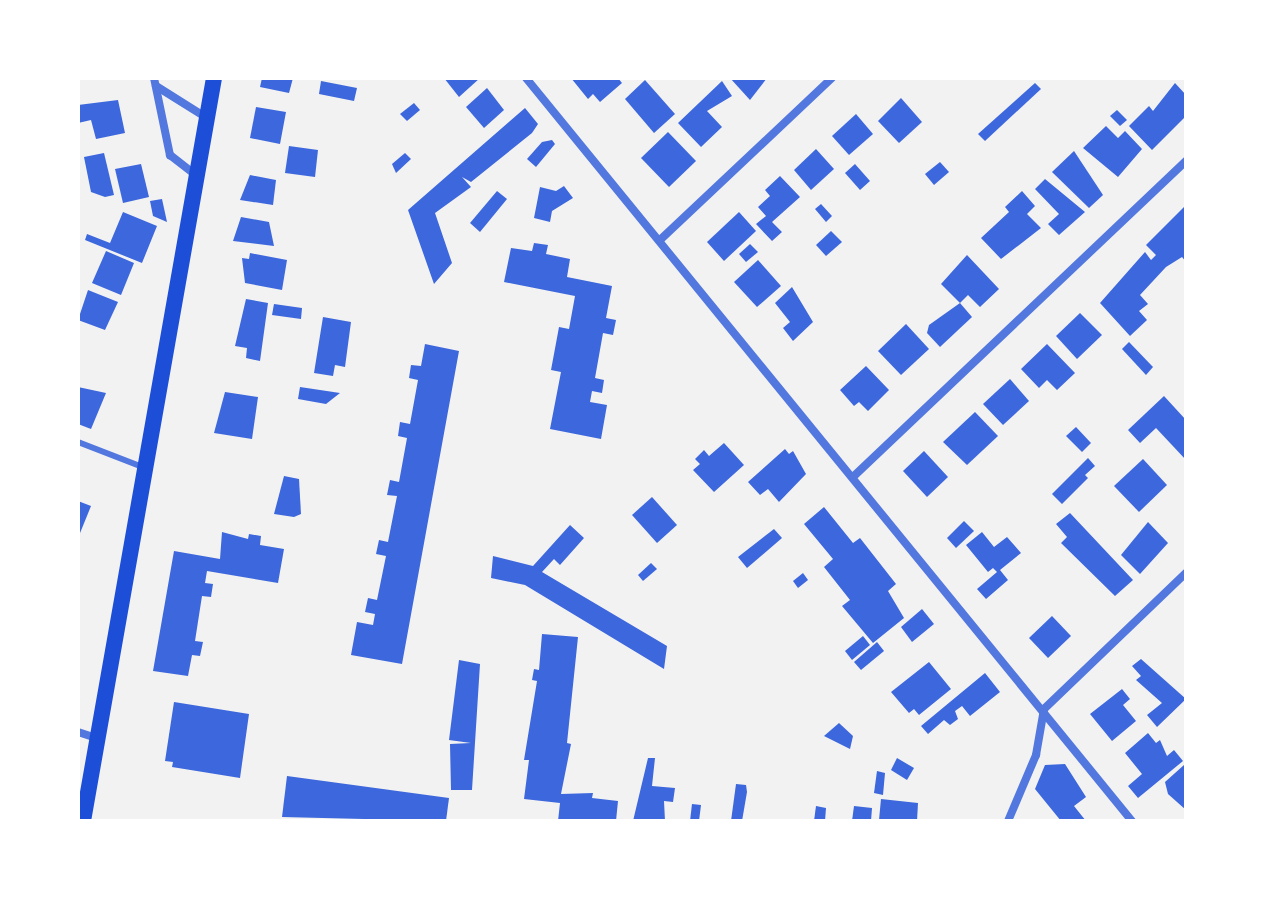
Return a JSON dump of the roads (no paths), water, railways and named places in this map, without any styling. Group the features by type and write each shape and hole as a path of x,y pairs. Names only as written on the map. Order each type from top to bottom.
{"main road":[{"path":"83,821 214,78"}],"street":[{"path":"526,78 854,476 1132,821"},
{"path":"660,240 832,78"},
{"path":"155,82 207,118"},
{"path":"155,82 170,155 198,177"},
{"path":"854,476 1186,161"},
{"path":"1008,821 1036,755 1044,709 1186,573"},
{"path":"78,732 97,738"}],"lane":[{"path":"78,442 145,468"}]}
